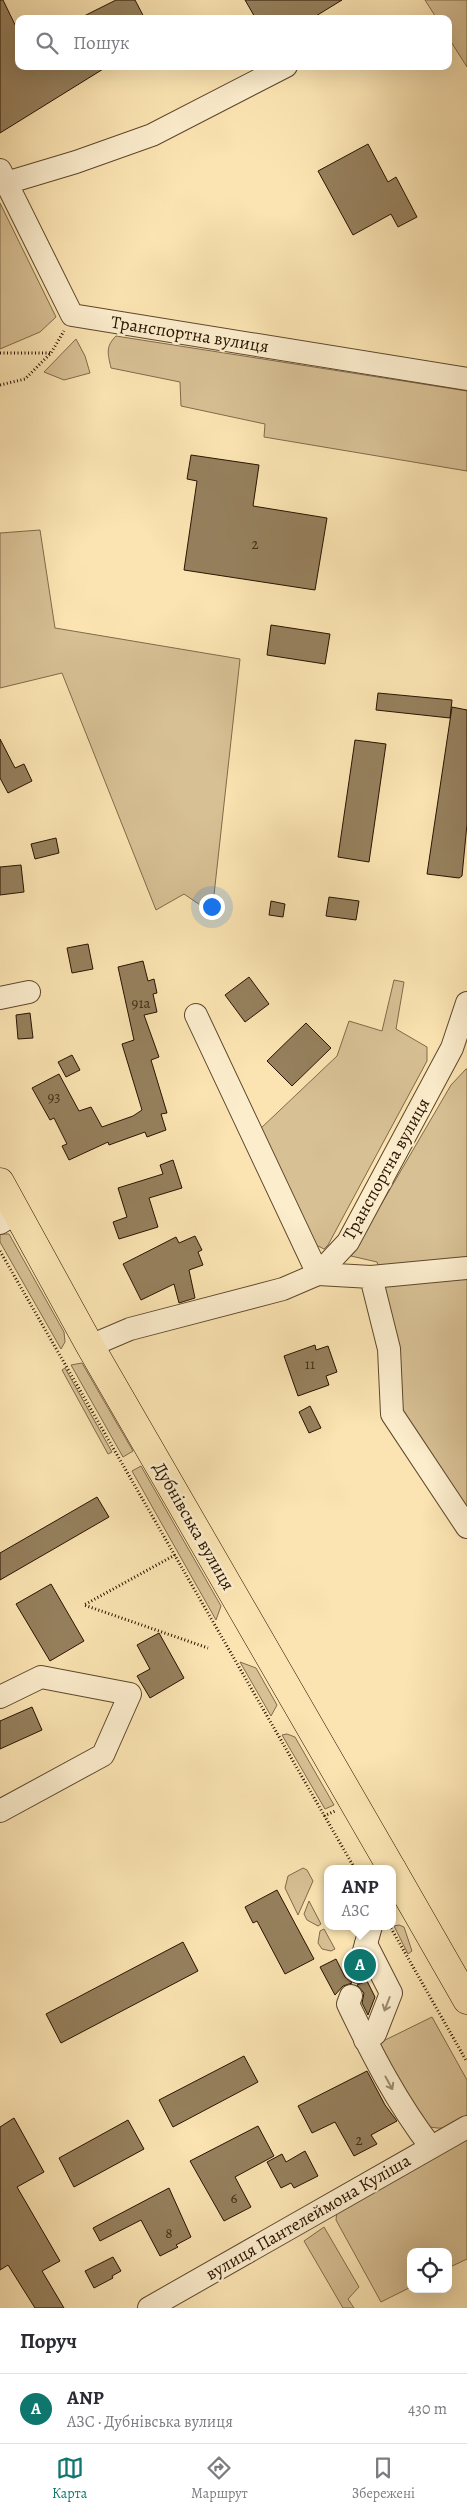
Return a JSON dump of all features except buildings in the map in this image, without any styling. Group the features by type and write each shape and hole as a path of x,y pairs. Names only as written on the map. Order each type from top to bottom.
{"main road":[{"name":"Дубнівська вулиця","path":"0,1182 9,1218 90,1346 388,1865"},
{"name":"Дубнівська вулиця","path":"396,1880 467,2000"}],"street":[{"path":"72,315 3,176 76,162 152,135 278,70"},
{"name":"Транспортна вулиця","path":"72,315 467,378"},
{"path":"0,998 29,992"},
{"name":"Транспортна вулиця","path":"90,1346 130,1329 283,1289 318,1274 348,1242 460,1050 467,1003"},
{"path":"196,1015 318,1274 371,1277 467,1268"},
{"path":"371,1277 389,1349 392,1414 467,1527"},
{"path":"0,1697 42,1677 130,1694 103,1755 0,1811"},
{"path":"358,1972 368,1935"},
{"path":"366,2040 376,2034 392,1993 368,1935"},
{"path":"350,1996 348,2004 366,2040 408,2117 431,2147"},
{"name":"вулиця Пантелеймона Куліша","path":"149,2308 467,2127"}],"path":[{"path":"0,385 25,380 51,353 72,315"},
{"path":"0,353 51,353"},
{"path":"0,1251 353,1865"},
{"path":"174,1555 84,1605 208,1648"},
{"path":"392,1930 467,2062"}],"shaded area":[{"path":"425,0 467,0 467,67 452,43 452,15 434,15"},
{"path":"0,203 56,317 40,332 0,349"},
{"path":"116,336 467,391 467,471 264,437 265,424 181,406 180,382 111,368 108,355 109,347"},
{"path":"76,339 85,356 90,373 64,380 44,372"},
{"path":"40,530 55,628 240,659 212,913 184,894 156,910 62,673 0,688 0,533"},
{"path":"394,980 404,982 396,1029 427,1047 427,1061 328,1245 324,1249 314,1244 259,1130 337,1056 349,1021 382,1031"},
{"path":"466,1069 467,1515 399,1414 398,1351 385,1287 377,1262 351,1256 451,1085"},
{"path":"0,1234 9,1234 64,1332 65,1342 61,1349 0,1242"},
{"path":"82,1363 133,1451 123,1457 71,1365"},
{"path":"65,1368 112,1452 108,1454 62,1370"},
{"path":"141,1466 221,1606 216,1620 132,1471"},
{"path":"240,1662 256,1668 277,1705 271,1716"},
{"path":"287,1734 295,1737 334,1805 325,1809 282,1735"},
{"path":"303,1868 307,1870 313,1881 298,1915 285,1888 288,1876"},
{"path":"309,1901 321,1924 318,1926 307,1920 304,1914"},
{"path":"396,1926 404,1927 412,1951 408,1954 396,1930"},
{"path":"324,1929 335,1949 331,1951 322,1949 318,1943 320,1931"},
{"path":"432,2017 467,2080 467,2118 453,2126 443,2128 427,2126 377,2044"},
{"path":"467,2138 467,2259 452,2266 452,2248 407,2248 407,2289 381,2302 336,2220 337,2210"},
{"path":"324,2227 359,2287 348,2299 354,2308 343,2308 304,2241"}],"place":[{"name":"ANP","path":"360,1965"}]}
